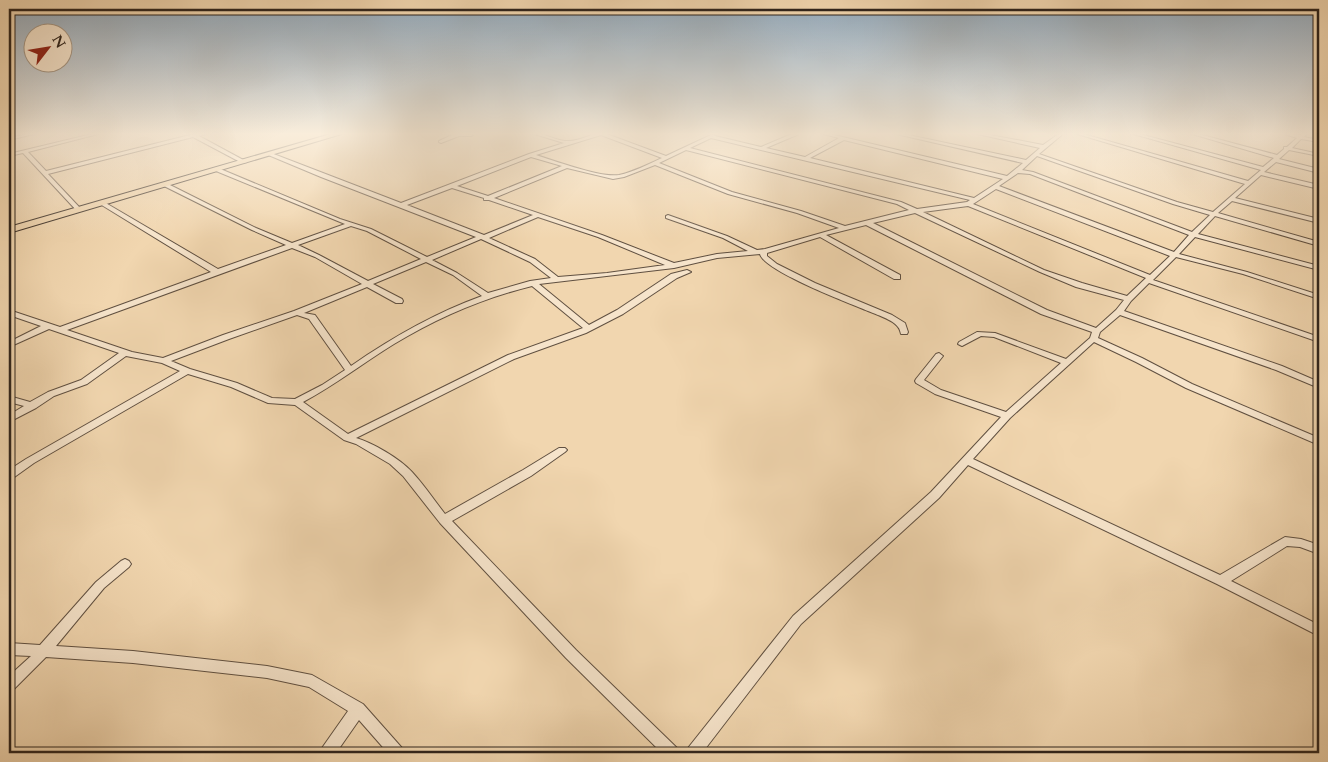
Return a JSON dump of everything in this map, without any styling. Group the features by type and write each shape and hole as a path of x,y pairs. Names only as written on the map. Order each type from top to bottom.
{"main road":[{"path":"9,230 223,169"}],"street":[{"path":"40,169 80,210"},
{"path":"44,173 62,169"},
{"path":"306,169 482,237 524,256 549,271 556,278"},
{"path":"400,205 497,169"},
{"path":"486,199 562,169"},
{"path":"578,169 613,177 622,176 641,169"},
{"path":"669,169 730,193 844,228"},
{"path":"764,169 899,203 1042,271 1079,285 1128,299"},
{"path":"850,169 976,200"},
{"path":"969,169 1008,178"},
{"path":"9,312 126,352 164,361 187,371 234,385 271,401 297,402 422,326 487,296 556,278 607,275 674,266 717,256 760,252 917,210 970,204 1019,169"},
{"path":"1078,169 1214,215 1319,244"},
{"path":"1198,169 1248,183"},
{"path":"1254,169 1319,187"},
{"path":"693,753 797,620 936,495 1007,416 1067,362 1119,312 1128,299 1265,169"},
{"path":"218,170 369,230 455,274 487,296"},
{"path":"1017,171 1031,174 1195,235 1319,268"},
{"path":"166,185 290,246 317,256 399,301"},
{"path":"453,186 486,199 600,236 674,266"},
{"path":"996,187 1175,255 1245,273 1319,297"},
{"path":"1232,199 1319,221"},
{"path":"102,203 217,272"},
{"path":"970,204 1150,280 1319,340"},
{"path":"164,361 226,337 297,313 536,216"},
{"path":"668,217 725,236 760,252 774,265 812,285 889,317 902,325 904,332"},
{"path":"868,223 1044,312 1095,335 1189,386 1319,442"},
{"path":"60,330 352,224"},
{"path":"821,235 897,278"},
{"path":"347,438 511,357 583,331 620,312 674,276 687,272"},
{"path":"533,283 587,327"},
{"path":"1119,312 1279,368 1319,385"},
{"path":"297,313 312,317 350,370"},
{"path":"9,345 48,326"},
{"path":"962,344 980,334 995,335 1067,362"},
{"path":"9,419 51,394 84,382 126,352"},
{"path":"939,356 918,381 938,392 1007,416"},
{"path":"9,475 14,468 187,371"},
{"path":"9,399 33,406"},
{"path":"297,402 347,438 359,442 394,462 407,473 444,520 570,654 672,753"},
{"path":"444,520 527,473 562,450"},
{"path":"966,460 1221,581 1319,631"},
{"path":"1221,581 1285,541 1301,543 1319,550"},
{"path":"9,685 34,662 100,585 125,564"},
{"path":"9,650 133,657 267,672 312,681 358,709 397,753"},
{"path":"327,753 358,709"}]}
